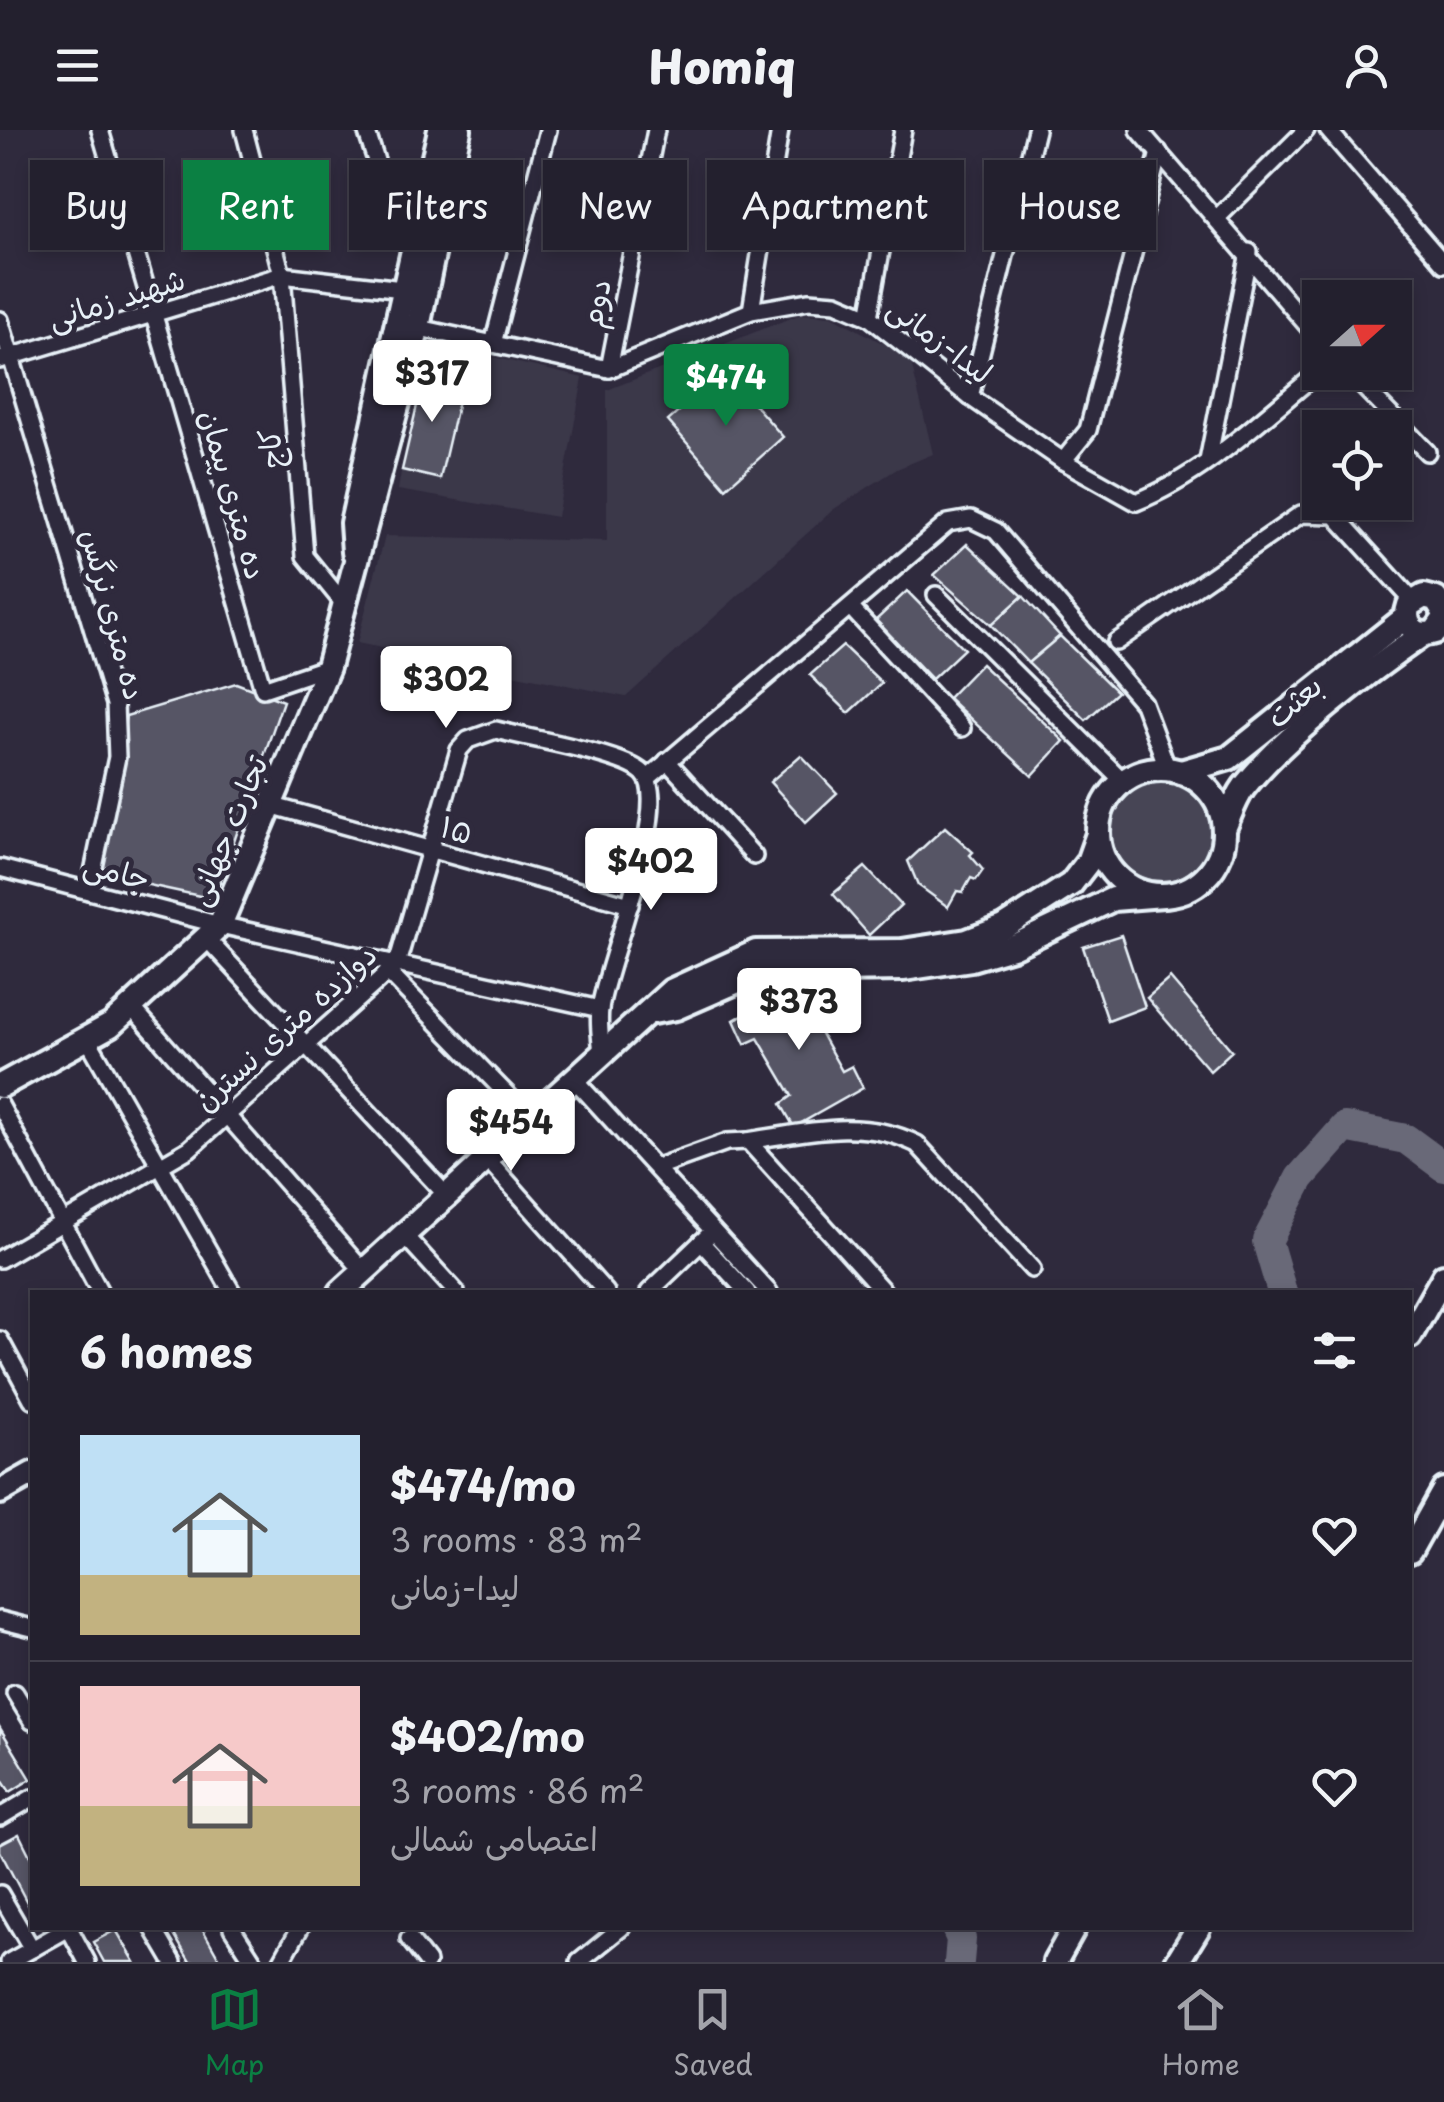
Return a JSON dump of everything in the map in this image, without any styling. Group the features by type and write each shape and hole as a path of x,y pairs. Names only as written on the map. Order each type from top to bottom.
{"main road":[{"name":"تجارت جهانی","path":"433,160 440,130"},
{"name":"تجارت جهانی","path":"0,1086 87,1038 132,1006 213,931 328,667 354,556 368,524 407,325 459,130"},
{"name":"تجارت جهانی","path":"415,291 417,250"},
{"name":"بعثت","path":"1175,771 1229,758 1429,610"},
{"name":"بعثت","path":"1224,829 1242,790 1274,756 1383,662 1429,610"},
{"path":"343,1290 405,1236 647,1013 671,992 756,952 902,951 967,941 1004,927 1071,884 1088,862 1100,814 1123,781 1141,772 1175,771 1211,794 1224,829 1213,867 1182,891 1112,899 1012,947 971,960 904,970 761,971 676,1008 647,1013"},
{"path":"1098,834 1111,871 1126,884 1163,895"},
{"path":"1412,1332 1444,1276"},
{"path":"0,1492 30,1475"},
{"path":"1412,1546 1444,1490"},
{"path":"1055,1962 1073,1930"},
{"path":"1177,1962 1197,1930"}],"street":[{"name":"ده متری پیمان","path":"100,130 263,689 328,667"},
{"name":"کاج","path":"244,130 282,275 304,556 344,604"},
{"path":"366,130 376,160"},
{"path":"493,344 548,130"},
{"name":"دوم","path":"610,369 656,130"},
{"path":"751,311 780,130"},
{"path":"868,317 904,130"},
{"path":"970,397 1036,130"},
{"path":"1138,130 1218,217 1302,318"},
{"path":"1218,217 1306,130"},
{"path":"1328,130 1444,264"},
{"path":"1063,460 1088,430 1159,152"},
{"path":"1208,461 1248,252"},
{"name":"شهید زمانی","path":"6,359 282,275 415,291"},
{"name":"لیدا-زمانی","path":"610,369 751,311 810,300 836,303 868,317 970,397 1063,460 1136,502 1168,489 1302,386"},
{"name":"ده متری نرگس","path":"0,320 6,359 115,704 117,757 89,891"},
{"path":"407,325 610,369"},
{"path":"1367,390 1427,452"},
{"path":"1116,642 1301,514 1335,515 1429,610"},
{"path":"602,1055 600,1009 630,905 650,810 652,792 648,778 948,523 971,519 996,531 1143,703 1175,771"},
{"path":"936,595 1123,781"},
{"path":"850,607 962,728"},
{"name":"دوازده متری نسترن","path":"0,1260 162,1167 225,1118 393,968 459,750 479,734 496,730 619,761 640,769 648,778"},
{"path":"668,762 754,856"},
{"name":"۱۵","path":"270,805 630,905"},
{"name":"جامی","path":"0,868 89,891 213,931 600,1009"},
{"path":"213,931 306,1045 448,1196"},
{"path":"393,968 532,1120"},
{"path":"132,1006 225,1118 364,1273"},
{"path":"87,1038 231,1290"},
{"path":"575,1080 657,1167 746,1290"},
{"path":"0,1105 99,1290"},
{"path":"657,1167 727,1142 837,1128 897,1134 917,1144 1032,1269"},
{"path":"748,1141 882,1290"},
{"path":"488,1160 604,1290"},
{"path":"405,1236 454,1290"},
{"path":"651,1290 707,1237"},
{"path":"707,1237 767,1290"},
{"path":"0,1340 30,1394"},
{"path":"0,1620 30,1628"},
{"path":"16,1694 30,1718"},
{"path":"1,1815 30,1799"},
{"path":"0,1894 32,1949"},
{"path":"9,1962 65,1930"},
{"path":"70,1930 88,1962"},
{"path":"154,1930 173,1962"},
{"path":"233,1930 254,1962"},
{"path":"280,1962 299,1930"},
{"path":"579,1962 619,1930"},
{"path":"409,1939 427,1962"}],"shaded area":[{"path":"801,314 832,316 910,358 933,454 897,469 834,509 626,697 357,643 385,536 607,541 607,390"},
{"path":"433,343 583,378 557,517 398,490 422,347"},
{"path":"1161,779 1180,783 1197,794 1208,811 1212,830 1208,849 1197,866 1180,877 1161,881 1142,877 1125,866 1114,849 1110,830 1114,811 1125,794 1142,783"}],"building":[{"path":"425,371 463,380 440,479 402,470"},
{"path":"725,371 783,437 726,488 668,421"},
{"path":"967,544 1023,596 991,625 934,575"},
{"path":"907,591 964,649 932,679 876,620"},
{"path":"1023,596 1060,636 1028,663 991,625"},
{"path":"1060,636 1117,692 1086,720 1028,663"},
{"path":"843,646 882,683 849,713 810,675"},
{"path":"981,664 1064,741 1032,776 948,698"},
{"path":"236,683 283,701 214,899 102,875 126,716"},
{"path":"801,755 837,793 806,822 770,782"},
{"path":"945,827 973,852 970,855 983,870 976,880 971,878 963,892 957,891 948,907 918,885 908,861"},
{"path":"865,867 901,905 869,935 833,894"},
{"path":"1121,935 1145,1007 1108,1021 1083,947"},
{"path":"1170,978 1232,1051 1210,1071 1147,998"},
{"path":"803,979 816,1003 806,1007 842,1071 852,1066 863,1088 794,1127 781,1104 792,1096 758,1038 745,1044 734,1020"},
{"path":"0,1728 30,1780 10,1792 0,1777"},
{"path":"19,1834 30,1856 30,1908 0,1851 0,1844"},
{"path":"116,1930 135,1962 104,1962 93,1942"},
{"path":"171,1930 203,1930 221,1962 190,1962"}],"waterway":[{"path":"1281,1290 1267,1241 1300,1178 1345,1127 1406,1139 1444,1167"},
{"path":"957,1930 961,1939 959,1962"}]}
